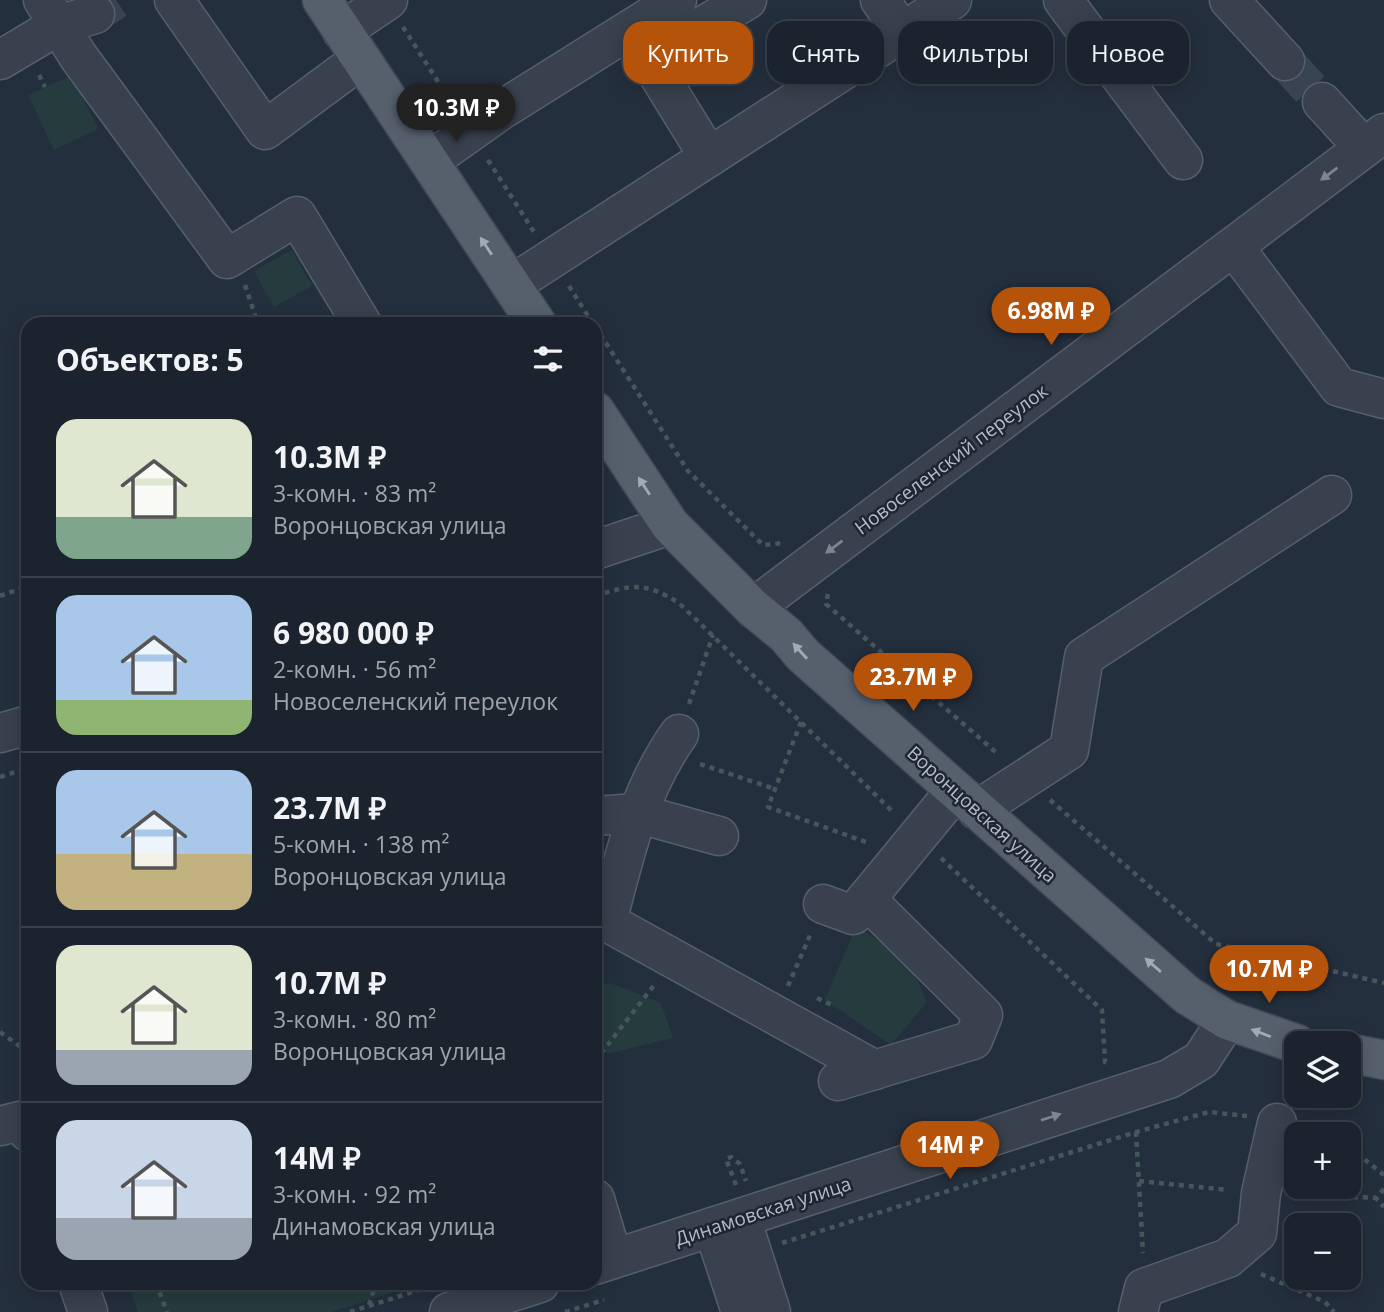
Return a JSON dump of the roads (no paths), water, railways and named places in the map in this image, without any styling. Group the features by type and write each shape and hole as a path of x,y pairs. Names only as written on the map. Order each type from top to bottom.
{"main road":[{"path":"342,30 431,160 523,312"},
{"name":"Воронцовская улица","path":"602,422 670,525 753,608 1187,995 1227,1020 1284,1042"},
{"path":"1361,1056 1384,1060"}],"street":[{"path":"174,0 265,130 342,30 395,13"},
{"path":"431,160 471,133 669,19 747,0"},
{"path":"880,0 898,26"},
{"path":"921,21 952,0"},
{"path":"1063,0 1183,160"},
{"path":"1229,0 1285,61"},
{"path":"0,60 70,10 78,56 227,259 298,216 358,317"},
{"path":"669,19 648,58 709,158"},
{"path":"523,312 551,258 898,36"},
{"path":"1322,102 1374,141"},
{"name":"Новоселенский переулок","path":"753,608 1374,141"},
{"path":"1234,247 1339,387 1384,399"},
{"path":"823,904 853,915 966,800 1025,778 1069,750 1084,657 1332,495"},
{"path":"602,548 670,525"},
{"path":"0,733 21,727"},
{"path":"602,920 636,813 672,744"},
{"path":"602,815 636,813 719,836"},
{"path":"838,1081 972,1040 983,1015 866,899"},
{"path":"602,924 875,1070"},
{"name":"Динамовская улица","path":"609,1273 738,1213 1169,1079 1201,1060 1227,1020"},
{"path":"0,1126 21,1121"},
{"path":"1141,1300 1228,1258 1257,1233 1261,1193 1277,1123"},
{"path":"738,1213 741,1312"},
{"path":"738,1213 771,1312"},
{"path":"602,1236 609,1273"},
{"path":"80,1290 88,1312"},
{"path":"460,1303 512,1290"}],"tunnel":[{"path":"95,14 116,0"},
{"path":"1285,61 1322,102"}]}
